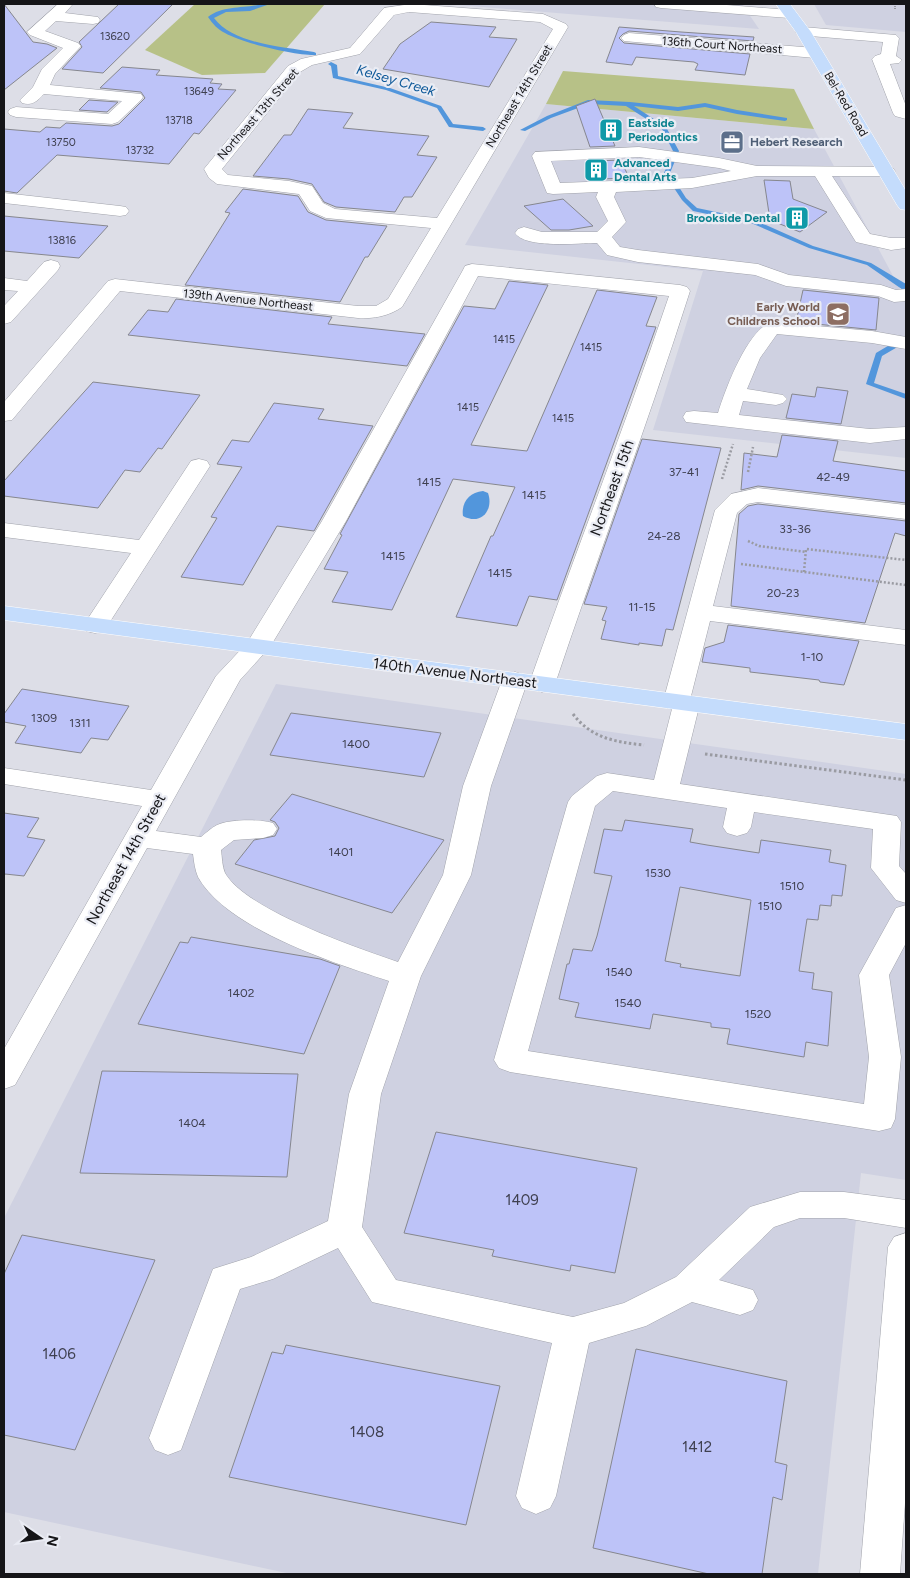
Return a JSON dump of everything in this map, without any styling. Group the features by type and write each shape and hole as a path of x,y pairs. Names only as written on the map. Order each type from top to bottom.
{"main road":[{"name":"Bel-Red Road","path":"786,9 803,32 888,165 906,205"},
{"name":"140th Avenue Northeast","path":"4,613 906,732"}],"street":[{"path":"10,112 40,89 48,72 73,46 34,32 66,4"},
{"path":"661,4 786,9"},
{"name":"Northeast 14th Street","path":"382,311 395,303 561,27 544,18 409,8 388,11"},
{"name":"Northeast 13th Street","path":"388,11 355,51 307,62 294,69 212,170 219,178 231,182 300,188 309,194 316,207 332,214 442,224"},
{"path":"52,16 93,20"},
{"path":"803,32 891,38 888,60"},
{"name":"136th Court Northeast","path":"629,38 815,53"},
{"path":"906,61 880,59 901,113 906,114"},
{"path":"10,112 112,119 135,97 40,89"},
{"path":"757,171 687,158 639,152 541,156 553,189 692,183 757,171 820,171 888,165"},
{"path":"820,171 863,238 891,244 906,243"},
{"path":"524,233 541,238 602,237 617,222 605,198 609,187"},
{"path":"4,198 120,211"},
{"path":"602,237 614,251 758,270 786,280 900,295"},
{"path":"4,318 51,266"},
{"name":"Northeast 14th Street","path":"4,1077 233,670 257,647 334,521 472,270 680,291"},
{"path":"4,284 32,287"},
{"name":"139th Avenue Northeast","path":"4,415 115,285 358,312 382,311"},
{"name":"Northeast 15th","path":"344,1229 365,1094 406,976 457,875 477,786 528,682 587,553 646,396 680,291"},
{"path":"727,420 734,394 750,357 772,328 906,343"},
{"path":"734,394 776,399"},
{"path":"694,417 870,436 906,434"},
{"path":"95,626 199,466"},
{"path":"665,790 676,750 682,702 699,612 726,510 739,499 758,495 906,512"},
{"path":"4,530 146,548"},
{"path":"699,612 906,638"},
{"path":"4,776 159,800"},
{"path":"906,893 885,868 887,822 739,814 665,790 608,782 582,802 510,1060 879,1119 885,1057 874,975 906,915"},
{"path":"138,838 206,847 227,831 263,829"},
{"path":"206,847 212,877 234,900 289,931 349,957 406,976"},
{"path":"168,1438 226,1280 260,1269 344,1229 385,1292 573,1332 633,1315 689,1287 762,1217 800,1205 844,1205 906,1214"},
{"path":"880,1574 906,1247"},
{"path":"689,1287 740,1300"},
{"path":"536,1496 573,1332"}],"path":[{"path":"747,478 753,447"},
{"path":"804,572 806,549 906,560"},
{"path":"713,560 906,584"},
{"path":"573,711 573,716 602,740 906,780"}],"shaded area":[{"path":"447,4 742,4 759,29 593,16"},
{"path":"814,4 906,4 906,32 826,25"},
{"path":"546,104 814,129 906,300 906,458 653,430 703,271 465,245"},
{"path":"276,684 906,774 906,1180 861,1173 818,1574 291,1574 4,1512 4,1218"}],"green space":[{"path":"195,4 325,4 265,73 202,75 145,50"},
{"path":"563,71 794,89 814,129 546,104"}],"water":[{"path":"483,491 488,493 489,499 489,505 484,515 475,519 463,516 463,507 467,499"}],"building":[{"path":"4,4 33,42 57,48 4,90"},
{"path":"119,4 173,4 103,73 62,69 82,47 79,42"},
{"path":"431,22 496,27 489,37 517,39 489,87 383,69 400,44"},
{"path":"619,27 754,37 753,41 629,31 619,38 624,43 750,54 745,75 695,70 698,64 694,62 636,57 632,65 606,62"},
{"path":"122,67 160,70 156,75 213,79 210,83 222,84 218,89 236,90 199,134 194,133 169,164 57,155 17,193 4,191 4,129 40,132 46,127 60,128 66,123 112,126 119,124 145,98 141,92 100,88"},
{"path":"595,99 615,146 590,147 576,106"},
{"path":"89,100 118,102 107,112 79,110"},
{"path":"308,109 353,113 343,128 429,136 417,155 437,157 412,197 404,197 395,212 336,207 324,202 312,184 289,179 253,176 284,135 291,135"},
{"path":"621,160 629,178 601,179 594,161"},
{"name":"Brookside Dental","path":"764,180 790,181 793,199 827,212 800,232 770,220"},
{"path":"243,189 298,196 308,212 326,220 387,226 368,257 365,257 340,302 185,285 230,213 225,212"},
{"path":"563,199 593,226 569,230 551,230 524,206"},
{"path":"4,216 108,226 79,258 4,251"},
{"path":"509,281 548,285 471,445 527,451 597,290 657,297 646,326 656,327 557,600 529,596 517,626 456,617 491,536 493,536 515,487 453,479 392,610 332,602 348,572 324,569 342,535 340,534 464,306 495,309"},
{"name":"Early World Childrens School","path":"803,290 879,298 876,330 796,322"},
{"path":"176,299 332,317 328,324 425,334 407,366 128,335 148,310 168,312"},
{"path":"93,382 200,395 162,449 158,448 140,472 125,470 98,508 4,496 4,481"},
{"path":"817,387 848,391 841,424 786,418 792,394 815,397"},
{"path":"274,403 324,409 318,419 373,426 314,531 277,526 243,585 181,577 217,518 211,517 242,467 217,464 232,440 249,442"},
{"path":"782,435 838,441 833,461 906,471 906,503 758,486 741,490 744,453 777,457"},
{"path":"642,439 721,448 673,630 666,629 662,646 639,643 639,645 601,639 606,621 602,620 607,607 584,604"},
{"path":"758,504 906,521 906,536 895,533 865,623 731,606 739,514 748,506"},
{"path":"728,625 859,641 844,685 820,682 819,680 750,672 750,668 702,662 705,648 724,642"},
{"path":"22,689 129,706 108,740 91,738 81,753 15,743 26,726 4,722 4,714"},
{"path":"291,713 441,733 424,777 270,755"},
{"path":"292,794 444,840 392,913 235,864 254,840 275,836 279,828 275,822 270,820"},
{"path":"4,813 39,818 27,837 45,840 24,876 5,874 4,876"},
{"path":"625,820 693,829 690,842 759,853 761,840 831,850 829,862 846,865 842,896 832,895 831,906 820,905 818,920 807,919 799,971 814,973 812,989 832,992 828,1046 806,1042 804,1057 727,1044 730,1029 711,1027 711,1023 653,1014 650,1029 575,1017 579,1003 559,999 567,964 569,964 573,949 592,951 612,876 594,873 604,829 622,831","holes":["680,887 751,900 740,976 680,967 681,964 665,961"]},
{"path":"191,937 320,959 340,966 304,1054 138,1024 180,942 188,943"},
{"path":"102,1071 298,1074 287,1177 80,1173"},
{"path":"436,1132 637,1168 615,1273 571,1265 570,1271 492,1256 494,1250 404,1233"},
{"path":"22,1235 155,1260 75,1450 4,1435 4,1274"},
{"path":"286,1345 500,1386 466,1525 229,1477 272,1352 283,1354"},
{"path":"636,1349 787,1381 775,1462 787,1465 782,1500 773,1497 762,1574 709,1574 593,1548"}],"waterway":[{"name":"Kelsey Creek","path":"267,4 250,9 225,10 211,17 217,26 241,39 314,54"},
{"name":"Kelsey Creek","path":"331,64 334,65 335,77 388,89 439,107 451,126 483,129"},
{"name":"Kelsey Creek","path":"523,130 549,117 588,102 627,104 664,128 676,151 667,173 684,199 695,210 753,221 811,247 869,264 904,286 906,290"},
{"path":"630,104 678,109 705,105 785,119"},
{"name":"Kelsey Creek","path":"906,339 879,355 870,384 906,397"}],"place":[{"name":"Eastside Periodontics","path":"611,130"},
{"name":"Hebert Research","path":"732,142"},
{"name":"Advanced Dental Arts","path":"596,170"},
{"name":"Brookside Dental","path":"797,218"},
{"name":"Early World Childrens School","path":"838,314"}]}
